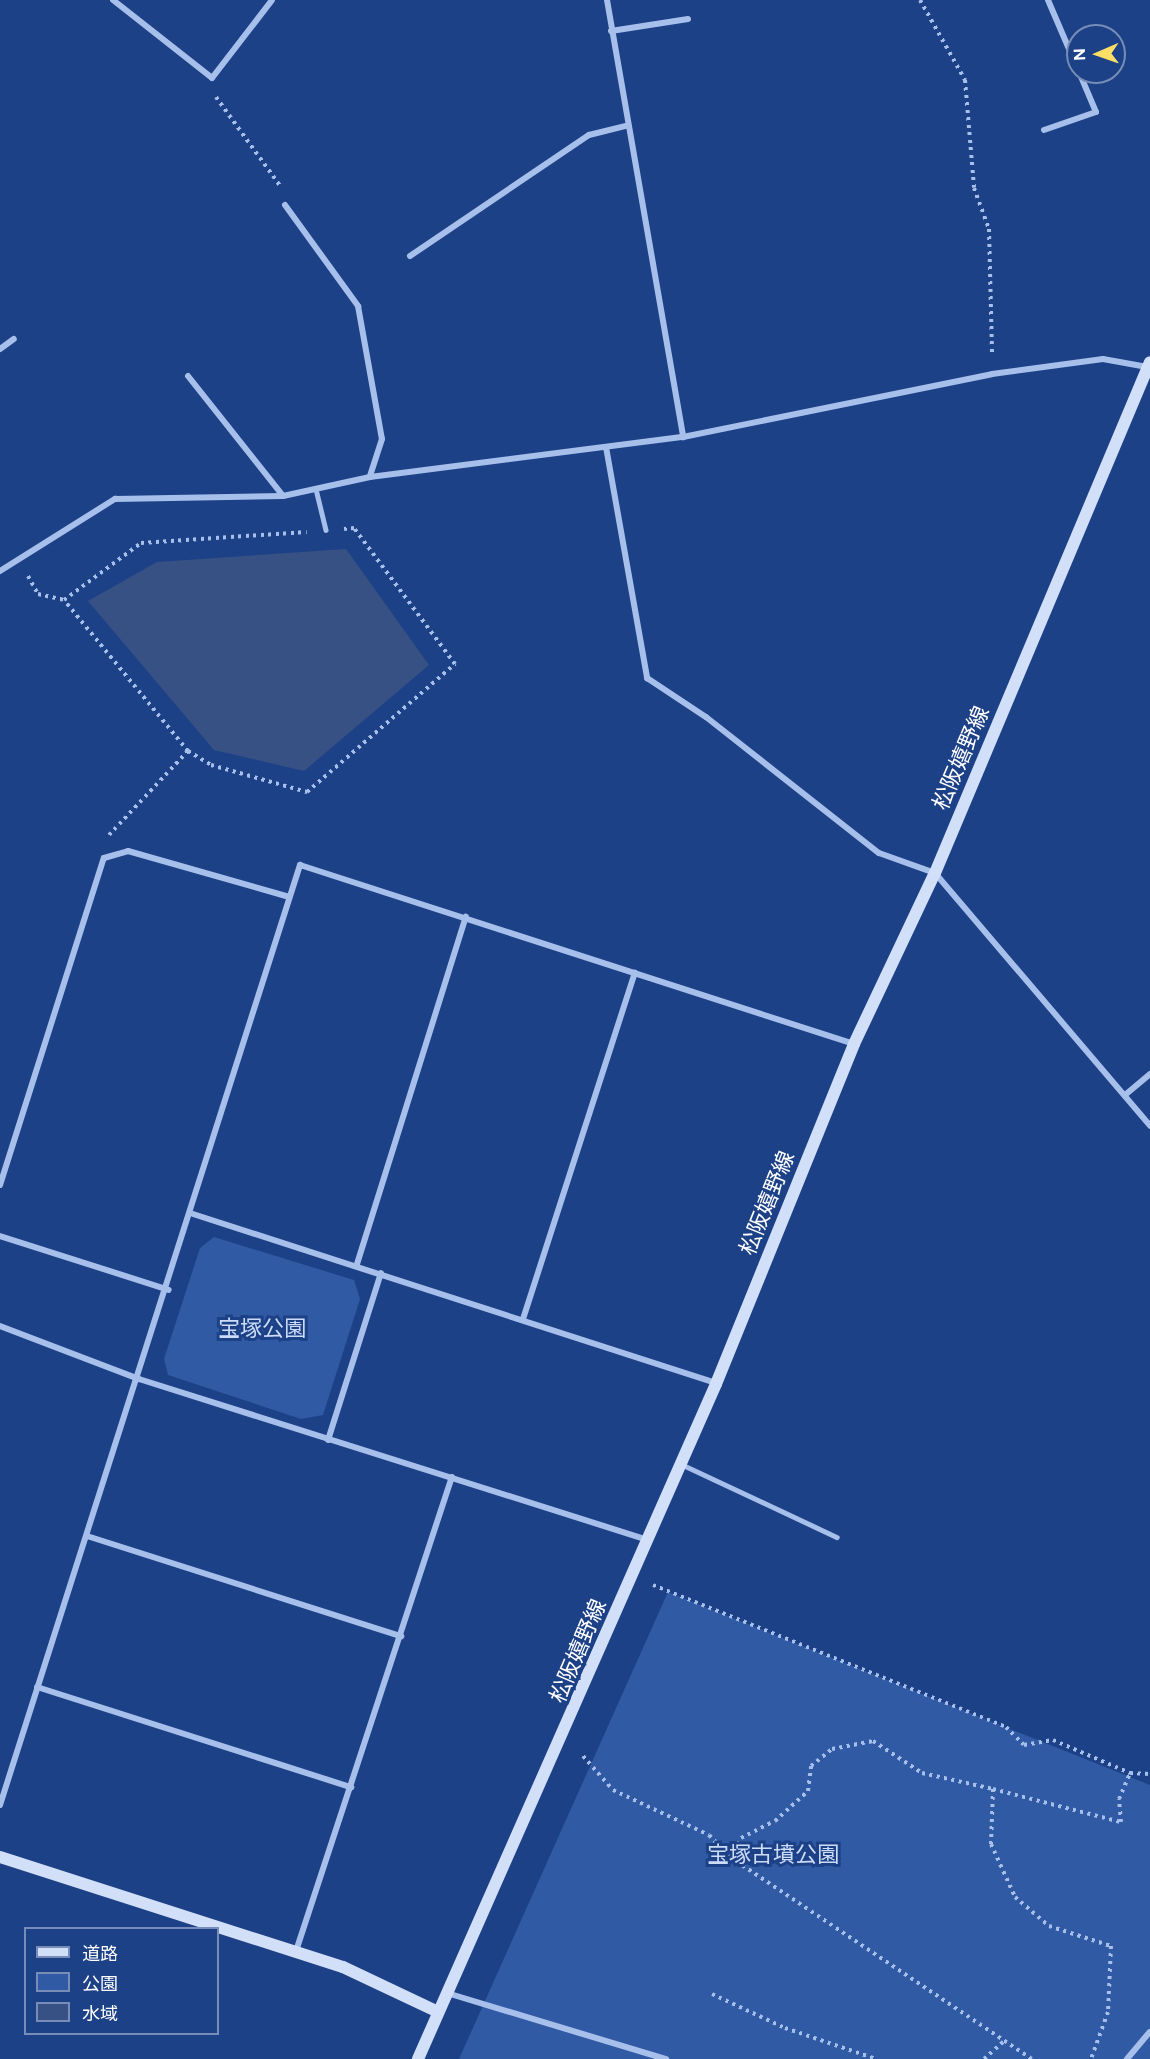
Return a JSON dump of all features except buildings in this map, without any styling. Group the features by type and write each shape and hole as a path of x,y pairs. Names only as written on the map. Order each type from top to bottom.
{"main road":[{"name":"松阪嬉野線","path":"418,2059 717,1384 854,1044 935,873 1149,365"},
{"path":"0,1857 343,1967 438,2012"}],"street":[{"path":"113,0 212,78 272,0"},
{"path":"607,0 626,126 683,437"},
{"path":"1048,0 1066,43"},
{"path":"611,31 688,19"},
{"path":"1044,130 1096,112 1084,84"},
{"path":"410,256 589,135 626,126"},
{"path":"285,205 358,306 382,439 370,477"},
{"path":"0,349 14,339"},
{"path":"1,570 115,499 283,496 370,477 683,437 992,374 1103,359 1149,365"},
{"path":"188,376 283,496"},
{"path":"606,447 647,678 706,717 879,853 935,873 1150,1125"},
{"path":"0,1185 104,858 128,851 289,897"},
{"path":"0,1805 169,1290 193,1214 195,1191 300,865 854,1044"},
{"path":"357,1264 466,917"},
{"path":"523,1318 635,973"},
{"path":"1125,1095 1150,1074"},
{"path":"193,1214 357,1264 717,1384"},
{"path":"0,1236 169,1290"},
{"path":"328,1440 381,1273"},
{"path":"0,1326 139,1379 648,1540"},
{"path":"296,1951 452,1477"},
{"path":"87,1536 400,1635"},
{"path":"38,1687 351,1787"},
{"path":"446,1993 666,2059"},
{"path":"1127,2059 1150,2032"}],"lane":[{"path":"316,489 326,530"},
{"path":"681,1464 837,1537"}],"path":[{"path":"920,0 965,80 974,188 989,229 992,374"},
{"path":"212,78 219,107 287,195 285,205"},
{"path":"19,560 38,594 64,600 188,751 211,765 307,792 455,664 354,528 141,543 64,600"},
{"path":"104,858 106,838 188,751"},
{"path":"632,1579 669,1589 1006,1727 1024,1745 1053,1740 1130,1773 1150,1774"},
{"path":"730,1857 741,1838 775,1821 808,1791 811,1766 832,1749 873,1741 922,1773 1121,1822 1119,1799 1130,1773"},
{"path":"583,1756 613,1790 709,1835 730,1857 1032,2059"},
{"path":"993,1789 991,1845 1015,1897 1049,1926 1111,1946 1108,2012 1091,2059"},
{"path":"712,1994 785,2028 876,2059"},
{"path":"984,2059 1004,2041"}],"green space":[{"name":"宝塚公園","path":"214,1237 354,1280 360,1299 323,1415 301,1419 168,1375 164,1359 200,1248"},
{"name":"宝塚古墳公園","path":"668,1592 1150,1785 1150,2059 459,2059"}],"water":[{"path":"346,549 429,665 304,771 214,750 88,601 157,562"}]}
